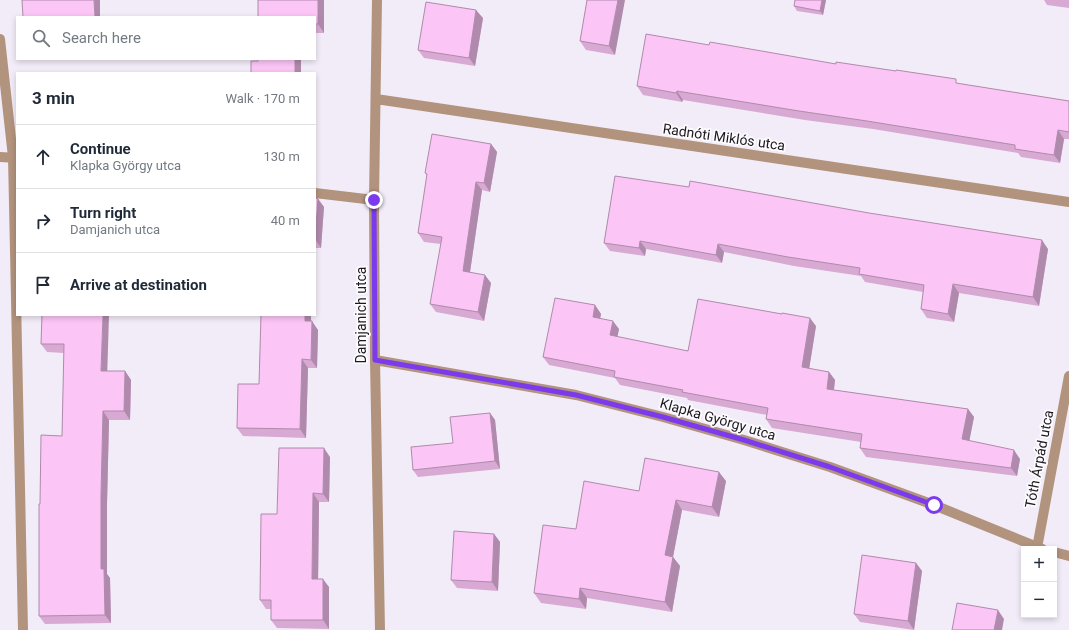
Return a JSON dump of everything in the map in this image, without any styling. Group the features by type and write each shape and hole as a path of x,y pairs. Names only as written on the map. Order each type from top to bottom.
{"street":[{"name":"Damjanich utca","path":"377,0 374,200 375,360 380,630"},
{"path":"0,39 15,158 16,217"},
{"name":"Radnóti Miklós utca","path":"376,100 1069,202"},
{"path":"0,157 15,158"},
{"path":"316,193 374,200"},
{"path":"18,316 23,630"},
{"name":"Klapka György utca","path":"375,360 576,395 663,417 830,467 934,505 1034,546"},
{"name":"Tóth Árpád utca","path":"1039,546 1069,376"},
{"path":"1057,553 1069,556"}],"building":[{"path":"22,0 94,0 95,16 23,16"},
{"path":"258,0 318,0 318,24 316,24 316,16 258,16"},
{"path":"587,0 618,0 609,46 580,41"},
{"path":"795,0 822,0 820,11 794,6"},
{"path":"426,2 476,10 469,58 418,50"},
{"path":"646,34 709,45 710,42 836,64 836,62 956,79 956,83 1069,101 1069,132 1058,130 1054,155 1015,149 1015,145 677,91 676,93 637,86"},
{"path":"295,60 295,72 251,72 251,61"},
{"path":"432,134 491,144 484,183 476,182 463,271 485,275 478,312 430,304 442,237 418,233 427,174 425,173"},
{"path":"615,176 689,187 690,181 869,213 1042,240 1033,297 953,284 948,314 921,309 924,285 859,274 860,268 718,244 716,255 640,241 639,248 604,243"},
{"path":"316,198 318,199 316,226"},
{"path":"555,298 595,305 593,317 613,321 610,335 688,351 698,299 810,318 802,367 829,372 827,389 968,409 962,439 1014,450 1011,468 860,448 862,434 766,419 768,408 682,392 683,390 614,377 615,371 543,357"},
{"path":"42,316 103,316 101,371 125,371 124,411 103,411 101,569 104,569 105,615 39,616 39,504 41,435 62,436 64,344 41,344"},
{"path":"261,316 305,316 305,321 312,321 311,360 302,359 300,429 237,428 238,384 259,384"},
{"path":"490,413 495,461 413,470 411,447 453,443 450,417"},
{"path":"279,448 324,448 323,494 313,493 312,579 323,579 323,620 271,620 271,600 260,600 261,514 277,514"},
{"path":"645,458 719,472 712,507 676,500 665,555 673,557 665,602 580,588 579,599 534,593 543,525 576,529 584,481 639,491"},
{"path":"454,531 494,534 492,582 451,580"},
{"path":"862,555 916,563 908,621 854,614"},
{"path":"957,603 998,610 994,630 952,630"}],"route":[{"path":"374,200 375,360 576,395 663,417 830,467 934,505"}]}
